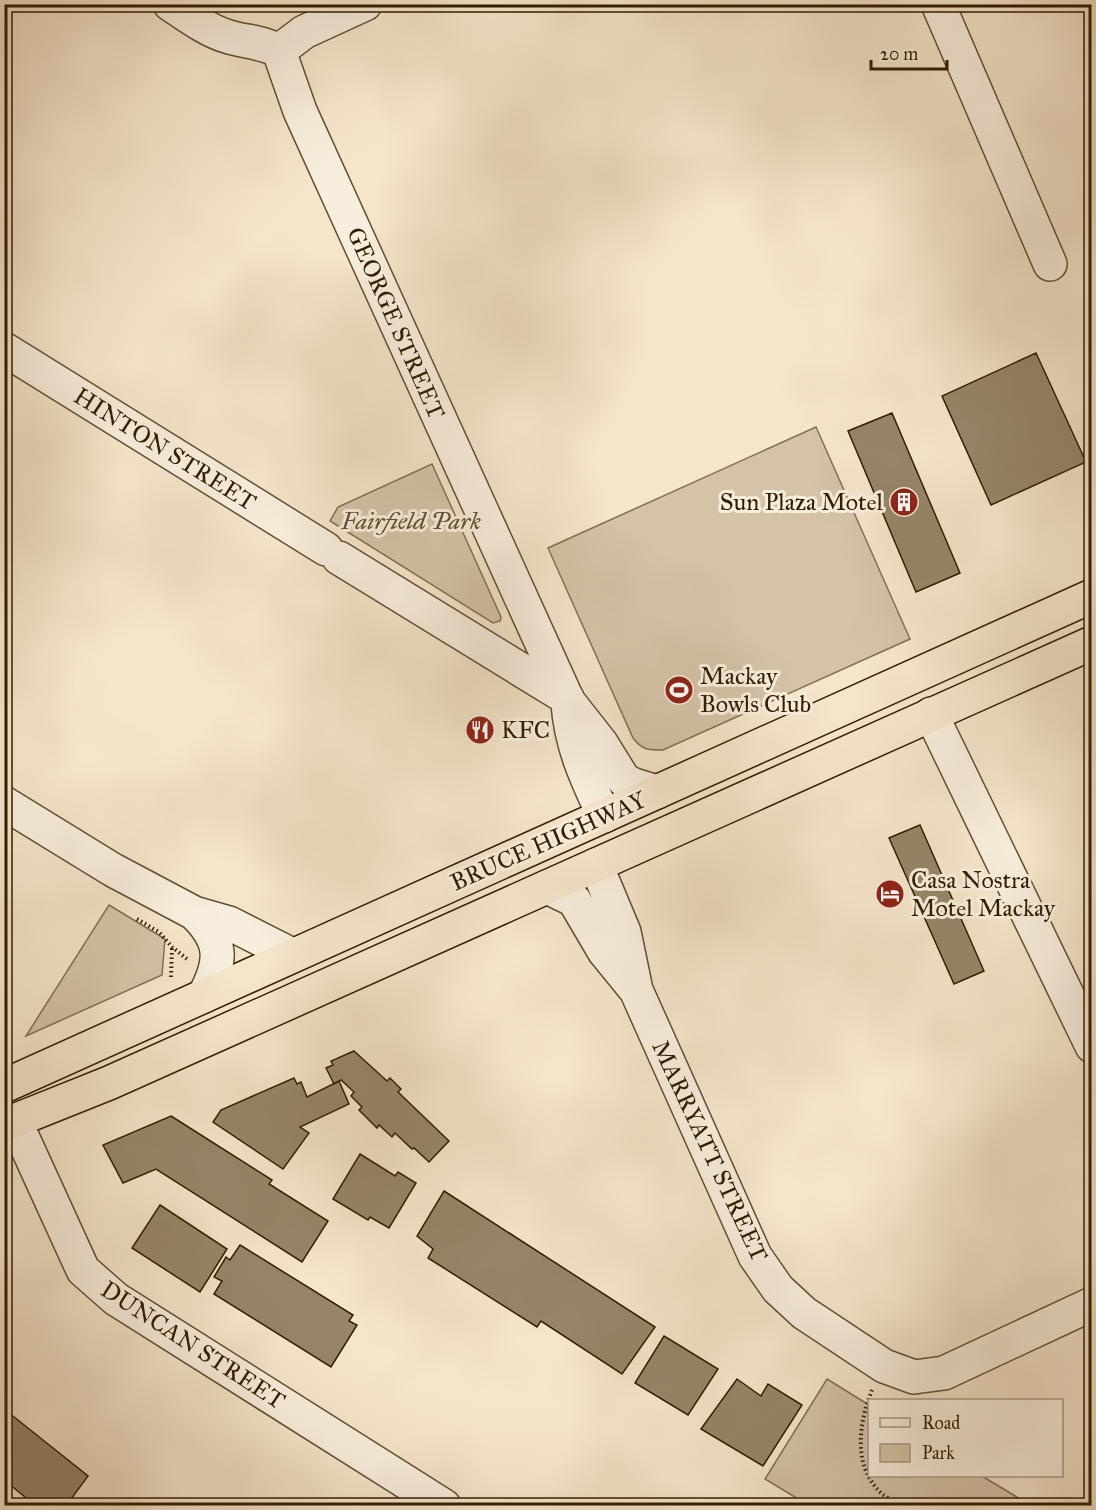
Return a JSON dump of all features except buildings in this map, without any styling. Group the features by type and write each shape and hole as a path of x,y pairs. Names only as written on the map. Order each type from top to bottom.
{"highway":[{"name":"BRUCE HIGHWAY","path":"4,1086 1092,596"},
{"name":"BRUCE HIGHWAY","path":"10,1123 109,1083 1092,643"},
{"path":"604,816 621,824 644,823 829,741 919,720"},
{"path":"296,953 429,914 555,859 573,859 596,865"}],"street":[{"path":"170,4 212,30 229,37 267,44 279,51 304,32 365,4"},
{"path":"938,4 1050,264"},
{"name":"GEORGE STREET","path":"279,51 300,111 567,699 601,743 624,780 657,792"},
{"name":"HINTON STREET","path":"4,349 567,699"},
{"name":"GEORGE STREET","path":"567,699 575,749 604,816"},
{"path":"919,720 1092,1046"},
{"path":"4,803 102,864 194,913 229,923 296,953"},
{"name":"MARRYATT STREET","path":"596,865 624,932 636,990 755,1256 778,1289 804,1313 884,1366 914,1377 944,1373 1092,1304"},
{"name":"MARRYATT STREET","path":"547,887 574,900 604,951 636,990"},
{"path":"194,913 210,930 218,948 214,975 204,996"},
{"name":"DUNCAN STREET","path":"10,1123 82,1270 116,1299 444,1506"}],"path":[{"path":"171,977 172,947"},
{"path":"869,1399 884,1366"},
{"path":"868,1403 861,1426 860,1450 868,1476"},
{"path":"869,1477 881,1493 901,1506"}],"green space":[{"name":"Mackay Bowls Club","path":"816,427 910,639 663,750 642,747 633,738 548,548"},
{"name":"Fairfield Park","path":"432,464 501,617 500,621 493,623 330,521 338,507"},
{"path":"109,905 165,939 162,975 26,1036"},
{"path":"827,1379 868,1404 868,1477 984,1477 1030,1505 808,1505 765,1479"}],"place":[{"name":"Sun Plaza Motel","path":"904,502"},
{"name":"Mackay Bowls Club","path":"679,690"},
{"name":"KFC","path":"480,730"},
{"name":"Casa Nostra Motel Mackay","path":"890,894"}]}
